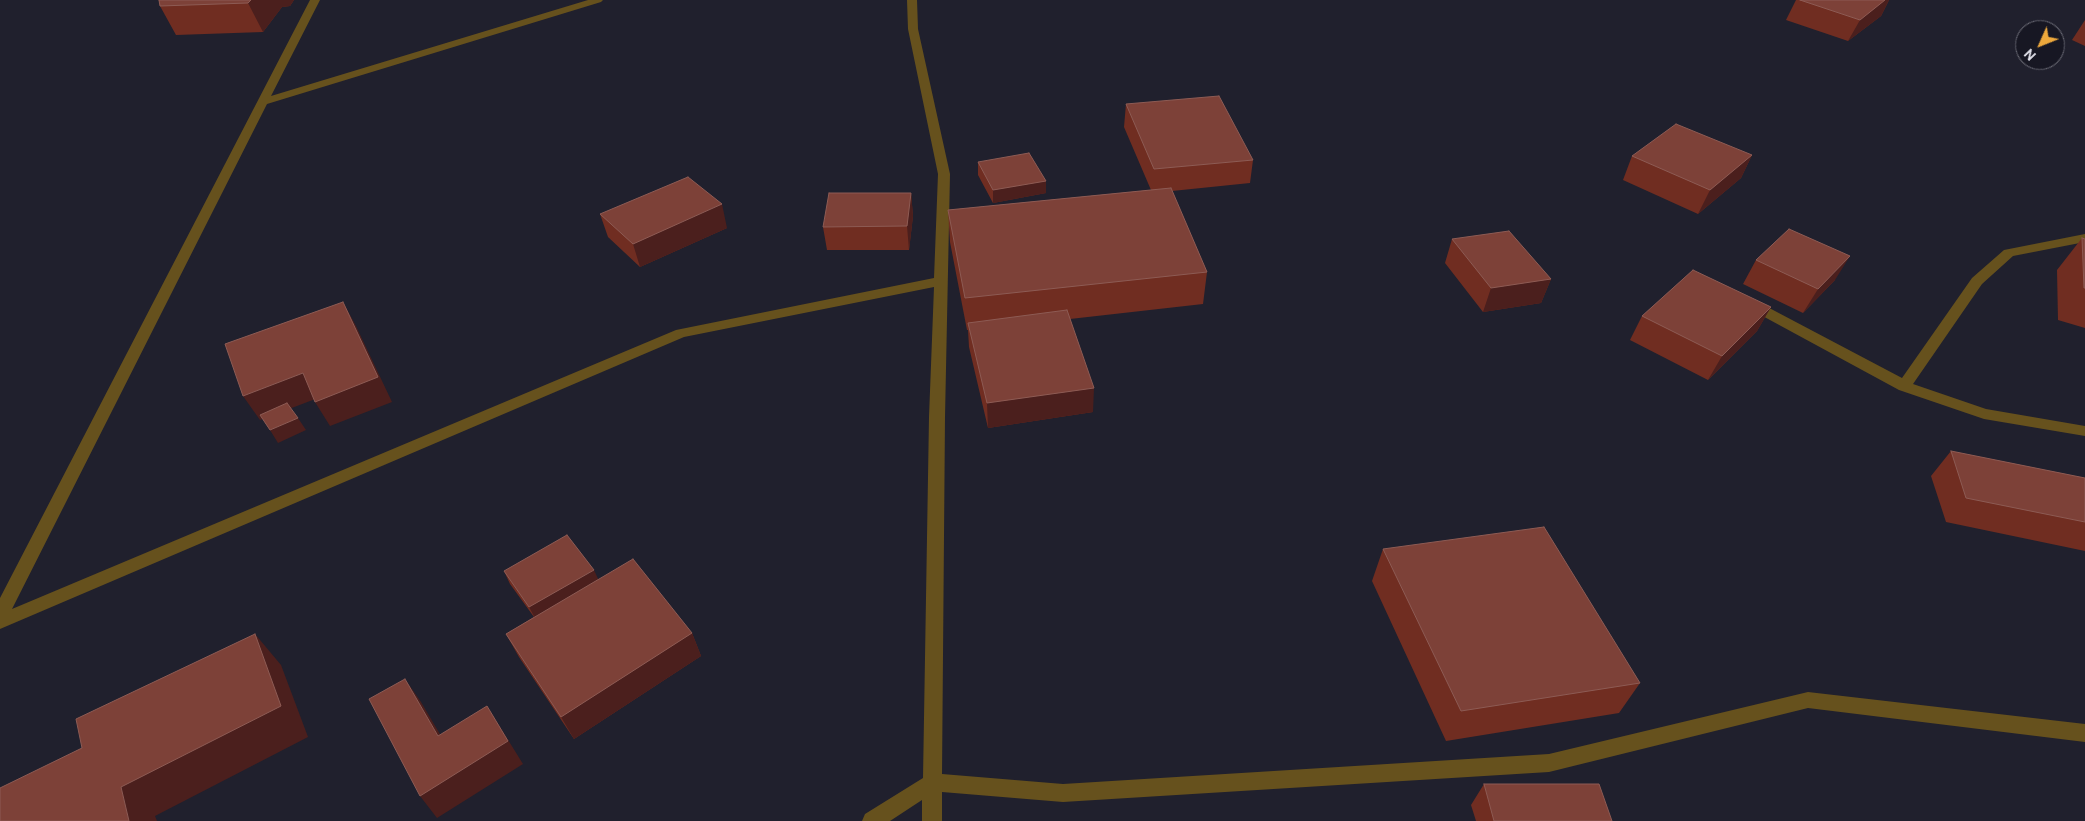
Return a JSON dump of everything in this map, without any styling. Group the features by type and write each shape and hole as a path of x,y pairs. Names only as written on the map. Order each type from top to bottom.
{"street":[{"path":"0,615 315,0"},
{"path":"263,102 598,0"},
{"path":"912,0 913,29 944,174 937,417 932,821"},
{"path":"1904,386 1977,281 2009,253 2085,238"},
{"path":"0,622 681,333 941,281"},
{"path":"1734,296 1904,386 1984,414 2085,430"},
{"path":"872,821 933,782 1063,793 1549,763 1808,700 2085,733"}],"building":[{"path":"159,0 251,0 248,3 160,6"},
{"path":"1800,0 1885,0 1860,20"},
{"path":"1219,96 1253,160 1154,169 1126,104"},
{"path":"1676,124 1752,155 1710,190 1632,156"},
{"path":"1029,153 1046,181 993,190 978,162"},
{"path":"688,177 722,204 633,244 600,214"},
{"path":"1171,188 1207,272 965,298 948,210"},
{"path":"829,193 911,193 907,226 823,227"},
{"path":"1789,229 1850,256 1818,289 1756,260"},
{"path":"1509,231 1551,279 1491,288 1452,239"},
{"path":"2082,238 2085,239 2085,288 2084,288"},
{"path":"1693,270 1771,307 1722,356 1642,316"},
{"path":"343,302 378,377 315,402 303,373 243,396 225,344"},
{"path":"1067,310 1094,388 987,403 968,323"},
{"path":"287,403 298,418 270,430 260,415"},
{"path":"1951,451 2085,478 2085,522 1966,498"},
{"path":"1544,527 1640,683 1461,711 1383,549"},
{"path":"567,535 594,570 529,607 504,571"},
{"path":"633,559 692,633 561,717 506,634"},
{"path":"255,634 281,706 121,787 129,821 0,821 0,788 82,748 76,719"},
{"path":"405,679 438,736 487,706 508,741 420,796 369,699"},
{"path":"1484,784 1599,784 1612,821 1494,821"}]}
